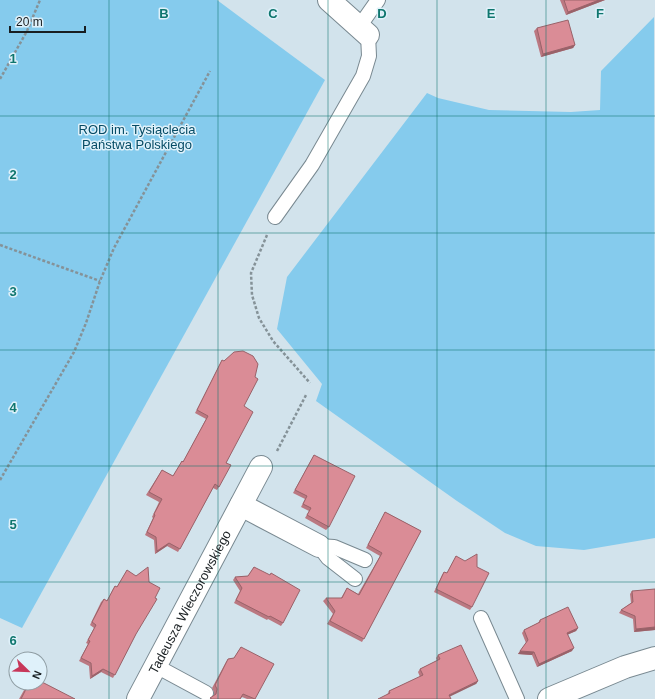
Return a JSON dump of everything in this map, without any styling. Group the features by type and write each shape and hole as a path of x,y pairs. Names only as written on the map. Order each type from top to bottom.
{"street":[{"path":"329,0 364,31"},
{"name":"Tadeusza Wieczorowskiego","path":"138,699 261,466"},
{"path":"241,504 319,546"},
{"path":"549,699 625,667 655,658"}],"lane":[{"path":"275,216 312,165 363,76 369,56 364,31 378,0"},
{"path":"319,546 334,547 365,560"},
{"path":"319,546 328,558 355,579"},
{"path":"481,618 517,699"},
{"path":"156,666 206,693"}],"path":[{"path":"0,79 27,31 40,0"},
{"path":"0,480 74,352 86,323 100,281 114,248 210,71"},
{"path":"275,216 251,273 252,295 259,318 273,341 310,383"},
{"path":"0,245 100,281"},
{"path":"261,466 276,453 306,395"}],"green space":[{"name":"ROD im. Tysiąclecia Państwa Polskiego","path":"0,0 217,0 325,80 22,628 0,618"},
{"path":"654,17 655,538 584,550 536,546 505,533 457,501 316,401 322,384 277,329 287,277 427,93 438,98 489,110 571,112 600,110 601,71"}],"building":[{"path":"564,0 599,0 568,12"},
{"path":"568,20 575,45 543,54 537,28"},
{"path":"243,351 253,356 258,364 255,377 258,379 244,406 253,412 226,463 231,465 219,487 215,484 180,549 169,543 157,551 156,537 147,532 162,499 149,492 162,470 173,476 182,461 183,462 208,416 197,410 222,360 224,361 234,352"},
{"path":"314,455 355,476 329,527 307,515 311,508 303,504 307,496 295,490"},
{"path":"385,512 421,531 364,639 330,621 335,611 326,598 342,598 347,588 359,595 382,553 368,545"},
{"path":"477,554 477,567 489,573 472,607 436,589 444,572 447,573 456,556 465,561"},
{"path":"148,567 149,582 160,588 155,598 157,599 136,634 115,675 103,669 92,676 91,663 81,658 96,625 92,622 104,599 107,601 115,586 117,587 127,570 136,576"},
{"path":"254,567 270,575 271,573 300,590 283,623 236,600 242,588 235,577 248,576"},
{"path":"655,589 655,627 636,629 635,616 621,610 633,602 632,591"},
{"path":"568,607 578,628 567,633 574,648 539,664 534,652 520,651 528,640 524,630 540,622 540,620"},
{"path":"461,645 478,681 449,695 451,699 378,699 390,693 389,691 423,675 420,669 440,659 438,655"},
{"path":"241,647 274,664 255,699 243,694 240,699 210,698 216,694 217,689 215,685 228,659 234,658"},
{"path":"48,685 75,699 21,699 25,691 48,691"}]}
